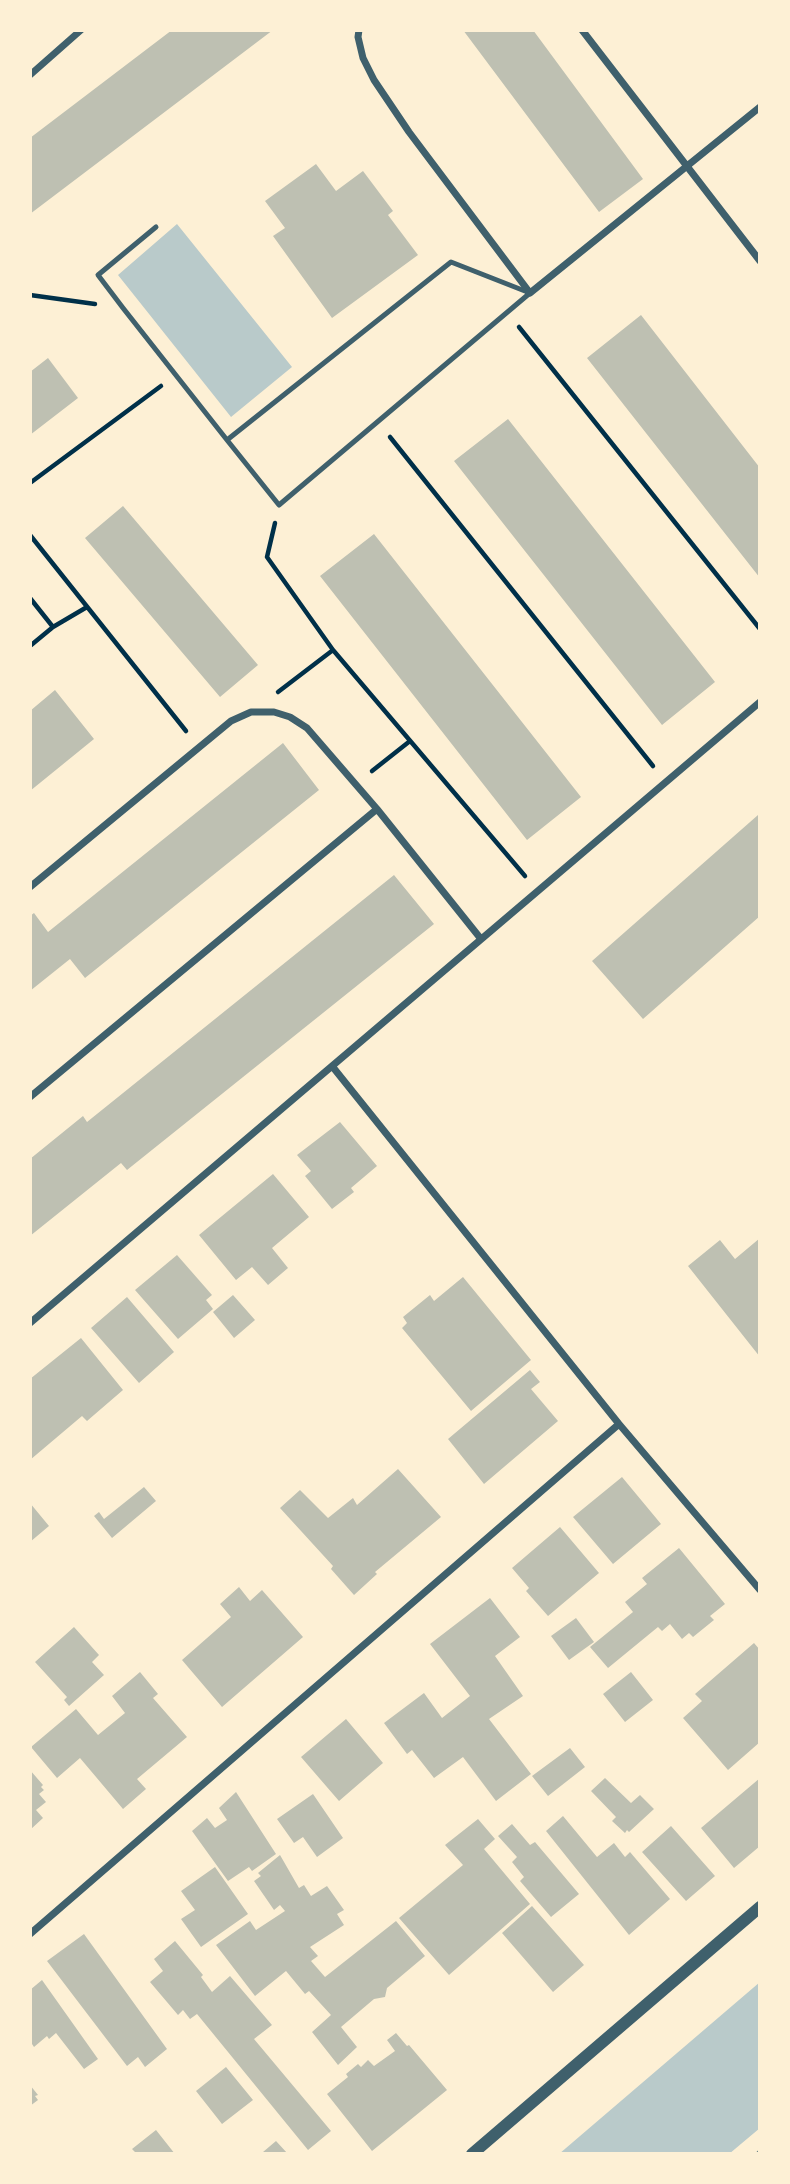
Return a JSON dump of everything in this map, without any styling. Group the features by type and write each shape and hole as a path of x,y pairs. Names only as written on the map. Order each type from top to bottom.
{"street":[{"path":"30,75 81,30"},
{"path":"359,30 363,58 381,91 530,293 688,168 760,107"},
{"path":"582,30 760,261"},
{"path":"30,1323 760,702"},
{"path":"30,887 231,721 251,712 274,712 290,717 307,728 377,809 481,939"},
{"path":"30,1097 377,809"},
{"path":"332,1066 619,1424 760,1590"},
{"path":"30,1934 619,1424"},
{"path":"472,2154 760,1907"}],"lane":[{"path":"156,227 97,275 227,440 279,505 530,293 451,262 227,440"}],"path":[{"path":"30,295 123,308"},
{"path":"508,312 760,629"},
{"path":"30,483 176,375"},
{"path":"378,422 666,782"},
{"path":"279,505 267,557 333,650 537,891"},
{"path":"30,535 199,747"},
{"path":"30,598 53,627"},
{"path":"30,646 53,627 87,607"},
{"path":"251,712 333,650"},
{"path":"355,784 410,741"}],"shaded area":[{"path":"177,224 292,367 231,417 118,275"},
{"path":"760,1982 760,2128 729,2154 559,2154"}],"building":[{"path":"172,30 273,30 30,214 30,138"},
{"path":"463,30 533,30 643,179 599,212"},
{"path":"316,164 336,191 363,171 393,211 388,215 418,255 332,318 273,236 285,228 265,201"},
{"path":"641,315 760,468 760,578 587,358"},
{"path":"48,358 78,398 30,435 30,372"},
{"path":"508,419 715,682 662,725 454,461"},
{"path":"123,506 258,665 220,697 85,538"},
{"path":"374,534 581,797 527,840 320,576"},
{"path":"55,690 94,739 30,791 30,711"},
{"path":"283,743 319,790 85,978 70,959 30,991 30,916 34,913 48,932"},
{"path":"758,815 760,916 643,1019 592,961"},
{"path":"394,875 434,924 127,1170 121,1163 30,1236 30,1159 83,1116 87,1122"},
{"path":"340,1122 377,1166 351,1188 354,1192 332,1209 305,1176 311,1171 297,1155"},
{"path":"273,1174 309,1217 272,1248 288,1268 268,1285 252,1267 236,1280 199,1235"},
{"path":"760,1238 760,1357 688,1266 720,1240 735,1259"},
{"path":"177,1255 212,1295 206,1300 213,1309 178,1339 135,1290"},
{"path":"463,1277 531,1360 471,1411 402,1328 407,1323 403,1317 430,1295 434,1301"},
{"path":"233,1295 255,1320 234,1338 213,1312"},
{"path":"127,1297 174,1352 139,1383 91,1328"},
{"path":"81,1338 123,1390 87,1421 82,1416 30,1460 30,1379"},
{"path":"530,1370 540,1382 531,1389 558,1421 484,1484 448,1439"},
{"path":"398,1469 441,1517 375,1572 377,1574 354,1595 331,1569 333,1566 280,1508 300,1490 328,1518 353,1498 357,1505"},
{"path":"622,1477 661,1524 613,1564 573,1517"},
{"path":"144,1487 156,1501 112,1538 94,1516 99,1512 104,1519"},
{"path":"30,1503 49,1526 30,1542"},
{"path":"560,1527 599,1573 548,1616 526,1591 529,1588 512,1568"},
{"path":"679,1548 725,1604 710,1616 714,1620 693,1637 689,1633 682,1639 670,1624 662,1631 658,1627 608,1668 590,1647 633,1612 625,1602 647,1584 642,1578"},
{"path":"239,1587 250,1601 262,1590 303,1637 222,1707 182,1660 231,1617 220,1604"},
{"path":"490,1598 520,1637 495,1656 523,1696 489,1719 531,1774 496,1801 463,1757 434,1778 412,1750 407,1754 384,1723 424,1693 442,1718 470,1696 430,1644"},
{"path":"576,1618 594,1642 569,1660 551,1636"},
{"path":"74,1627 99,1655 92,1662 104,1675 69,1706 64,1700 67,1697 35,1662"},
{"path":"754,1643 760,1650 760,1742 728,1770 683,1718 702,1701 695,1694"},
{"path":"140,1672 158,1694 153,1698 187,1737 137,1779 146,1789 123,1809 80,1758 57,1778 31,1747 76,1709 98,1735 125,1713 112,1696"},
{"path":"631,1672 653,1700 625,1722 603,1694"},
{"path":"346,1719 383,1763 339,1801 301,1757"},
{"path":"570,1748 585,1767 548,1796 532,1776"},
{"path":"30,1770 43,1785 41,1787 44,1790 39,1794 46,1802 36,1810 43,1818 30,1830"},
{"path":"605,1778 631,1803 640,1795 654,1809 629,1832 627,1830 625,1833 612,1821 616,1817 591,1791"},
{"path":"760,1778 760,1846 734,1868 701,1828"},
{"path":"236,1792 276,1854 252,1871 249,1867 228,1881 192,1831 207,1818 215,1828 227,1820 219,1808"},
{"path":"313,1794 343,1838 317,1857 303,1837 294,1843 277,1819"},
{"path":"563,1816 597,1857 614,1843 625,1857 630,1852 670,1899 629,1935 546,1831"},
{"path":"478,1819 495,1839 484,1849 530,1904 449,1975 399,1918 463,1865 445,1845"},
{"path":"512,1824 530,1845 535,1842 579,1894 551,1917 520,1881 524,1877 512,1862 517,1857 498,1836"},
{"path":"671,1826 715,1876 686,1901 642,1852"},
{"path":"280,1855 299,1888 304,1885 311,1896 327,1886 344,1910 337,1914 344,1925 310,1947 318,1956 311,1961 325,1977 396,1921 425,1956 387,1988 385,1997 374,1999 341,2027 357,2047 338,2065 312,2032 331,2015 309,1991 305,1994 286,1971 255,1996 216,1945 250,1921 256,1930 285,1911 280,1905 274,1910 254,1881 261,1876 258,1873"},
{"path":"215,1867 248,1914 201,1947 181,1919 195,1910 181,1891"},
{"path":"532,1906 584,1965 553,1992 502,1933"},
{"path":"84,1934 167,2049 145,2067 138,2057 127,2066 47,1961"},
{"path":"175,1941 203,1975 201,1977 212,1992 230,1976 272,2025 254,2039 331,2131 308,2150 197,2014 190,2019 183,2010 178,2015 150,1982 163,1971 154,1959"},
{"path":"42,1980 98,2059 84,2069 56,2033 49,2039 47,2036 34,2047 30,2041 30,1990"},
{"path":"396,2033 447,2090 372,2151 327,2094 348,2077 346,2074 358,2064 361,2067 368,2060 374,2066 395,2051 387,2040"},
{"path":"226,2067 253,2100 222,2124 196,2091"},
{"path":"30,2085 38,2095 35,2096 38,2100 30,2106"},
{"path":"156,2130 175,2154 137,2154 132,2149"},
{"path":"276,2141 288,2154 263,2152"}]}
